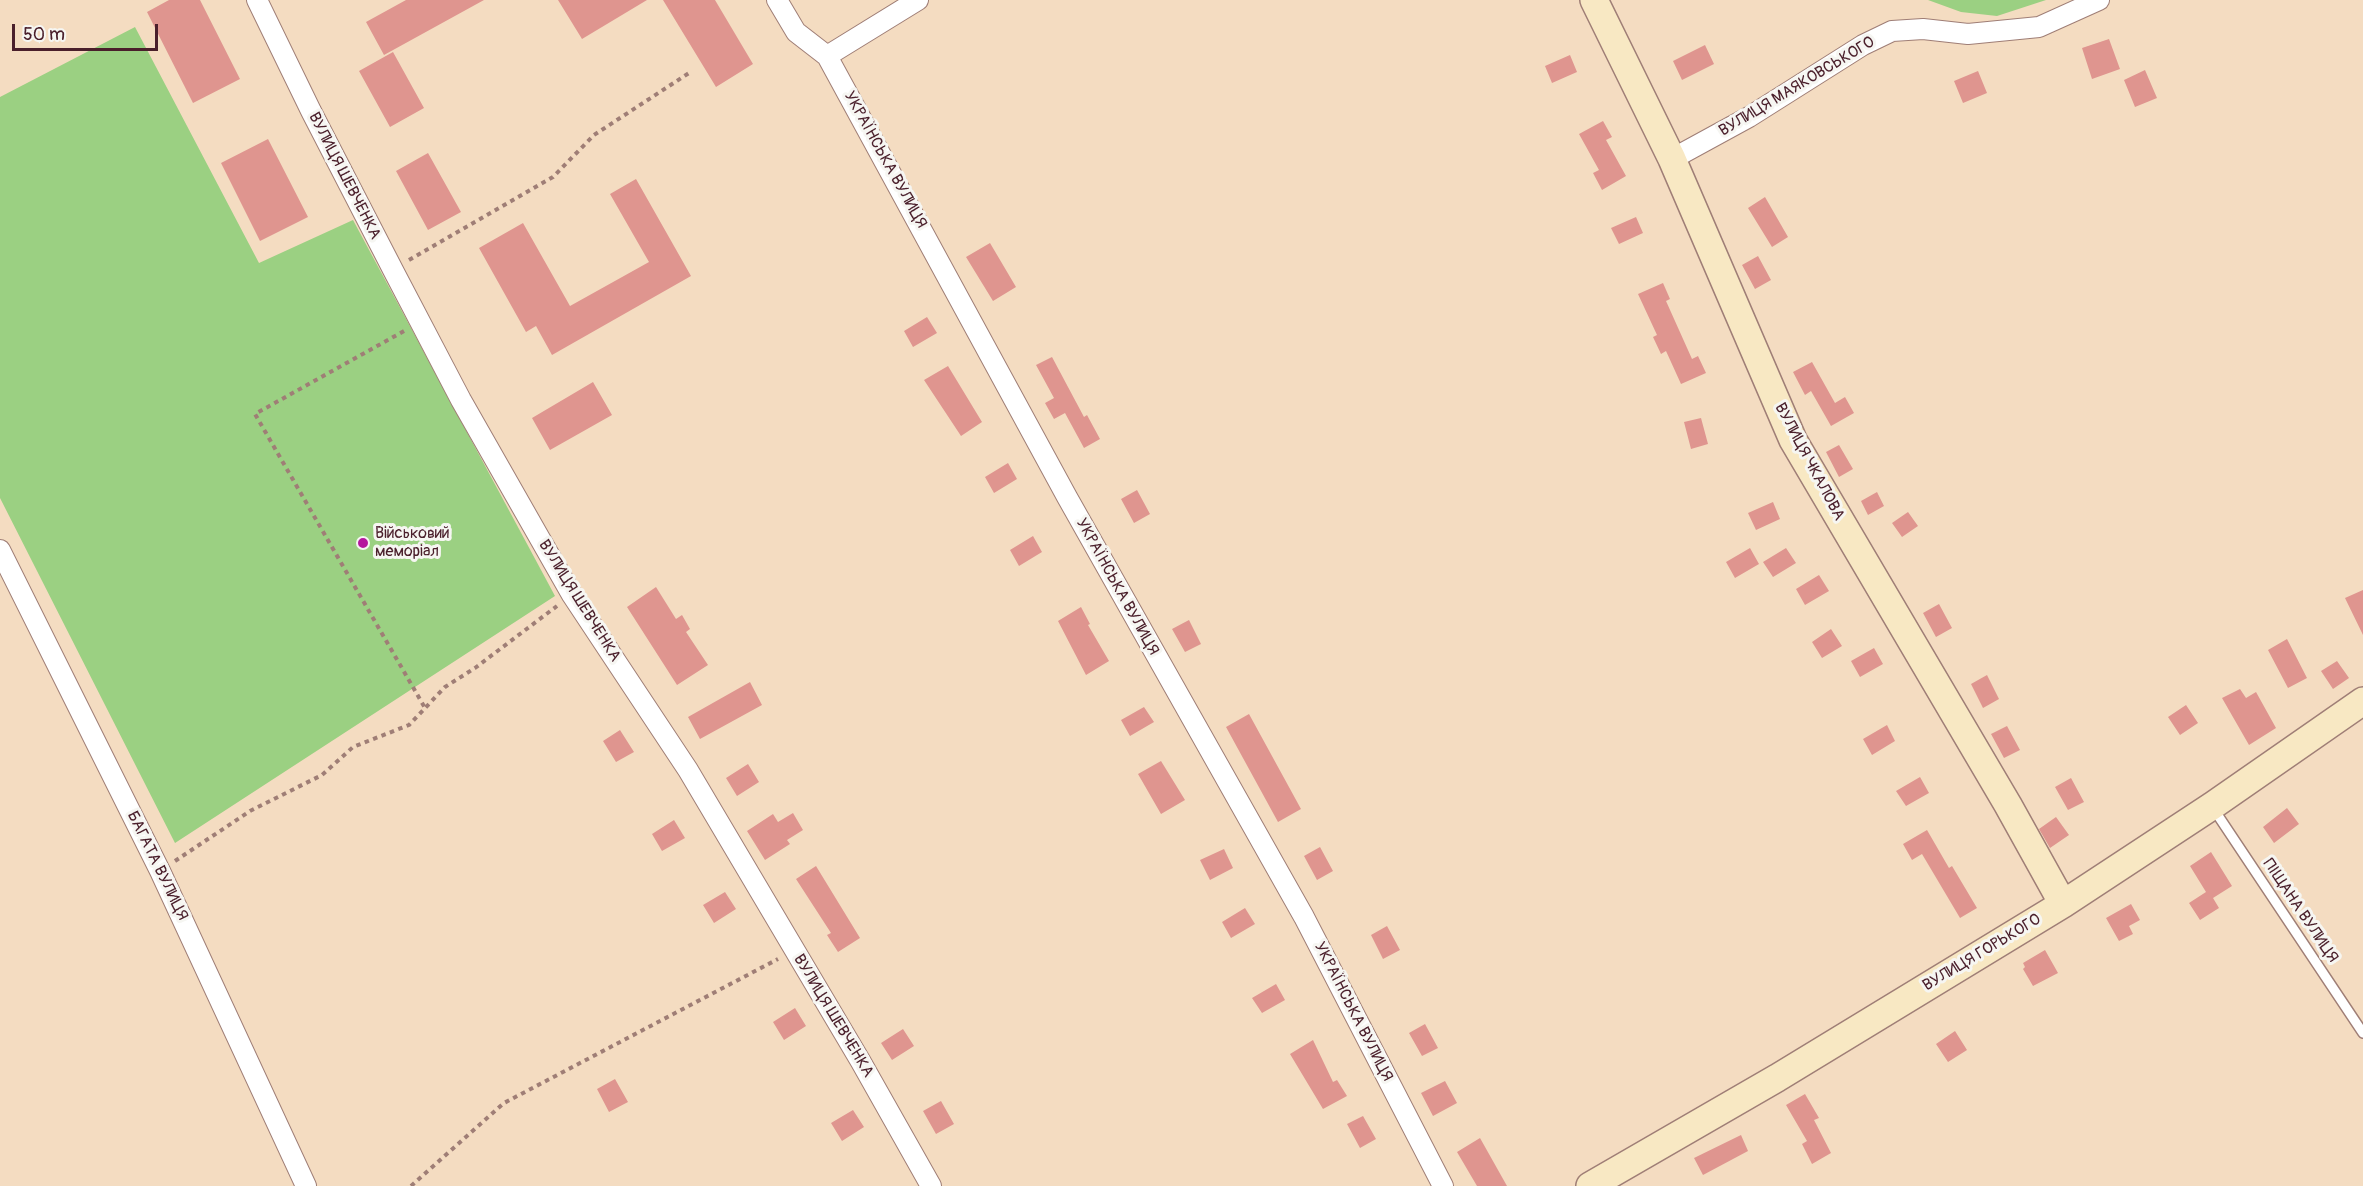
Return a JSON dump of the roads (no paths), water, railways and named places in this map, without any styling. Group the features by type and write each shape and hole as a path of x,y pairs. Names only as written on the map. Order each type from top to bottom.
{"street":[{"name":"ВУЛИЦЯ ШЕВЧЕНКА","path":"257,0 311,111 420,322 572,595 688,770 931,1186"},
{"name":"УКРАЇНСЬКА ВУЛИЦЯ","path":"777,0 796,32 827,56 1066,497 1304,917 1443,1186"},
{"path":"827,56 918,0"},
{"name":"ВУЛИЦЯ ЧКАЛОВА","path":"1594,0 1672,159 1793,440 2008,805 2063,903"},
{"name":"ВУЛИЦЯ МАЯКОВСЬКОГО","path":"1672,159 1749,117 1863,45 1892,31 1923,29 1968,34 2039,27 2099,0"},
{"name":"БАГАТА ВУЛИЦЯ","path":"0,550 160,871 306,1186"},
{"name":"ВУЛИЦЯ ГОРЬКОГО","path":"1590,1186 1777,1078 2063,903 2212,806 2363,701"}],"lane":[{"name":"ПІЩАНА ВУЛИЦЯ","path":"2212,806 2363,1033"}],"place":[{"name":"Військовий меморіал","path":"363,543"}]}
